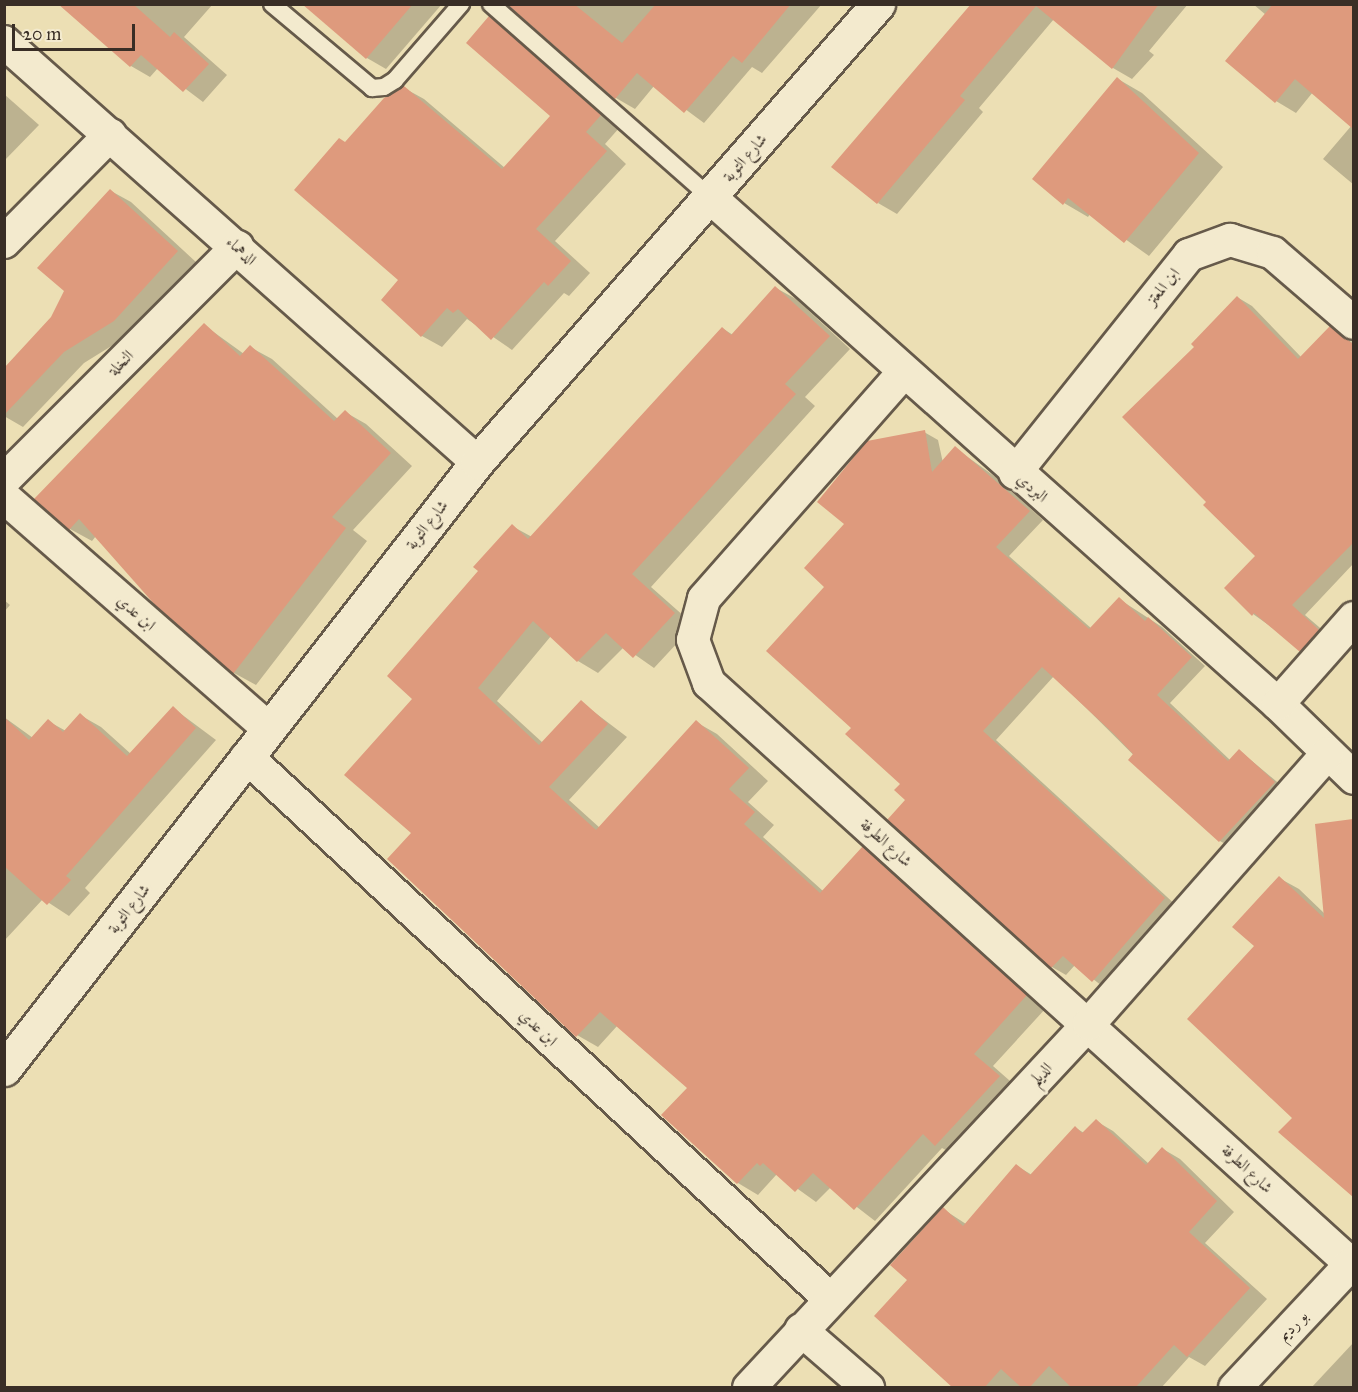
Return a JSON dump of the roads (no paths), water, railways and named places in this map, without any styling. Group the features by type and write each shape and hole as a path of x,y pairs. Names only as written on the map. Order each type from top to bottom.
{"street":[{"name":"شارع التوبة","path":"4,1069 477,462 711,198 878,4"},
{"name":"الدهماء","path":"4,42 477,462"},
{"path":"4,242 110,135"},
{"name":"البردي","path":"711,198 1015,473 1278,704 1353,778"},
{"name":"ابن المعتز","path":"1015,473 1189,255 1230,240 1273,253 1353,323"},
{"name":"النخلة","path":"4,480 237,247"},
{"name":"شارع الطرفة","path":"903,373 704,600 693,640 709,683 1089,1024 1352,1266"},
{"name":"ابن عدي","path":"4,497 268,728"},
{"path":"1278,704 1353,618"},
{"name":"الديلم","path":"749,1388 1089,1024 1327,754"},
{"name":"ابن عدي","path":"247,757 830,1299"},
{"name":"بو رديم","path":"1235,1388 1352,1266"},
{"path":"801,1330 868,1388"}],"lane":[{"path":"272,4 372,88 384,87 395,80 461,4"},
{"path":"491,4 711,198"}]}
